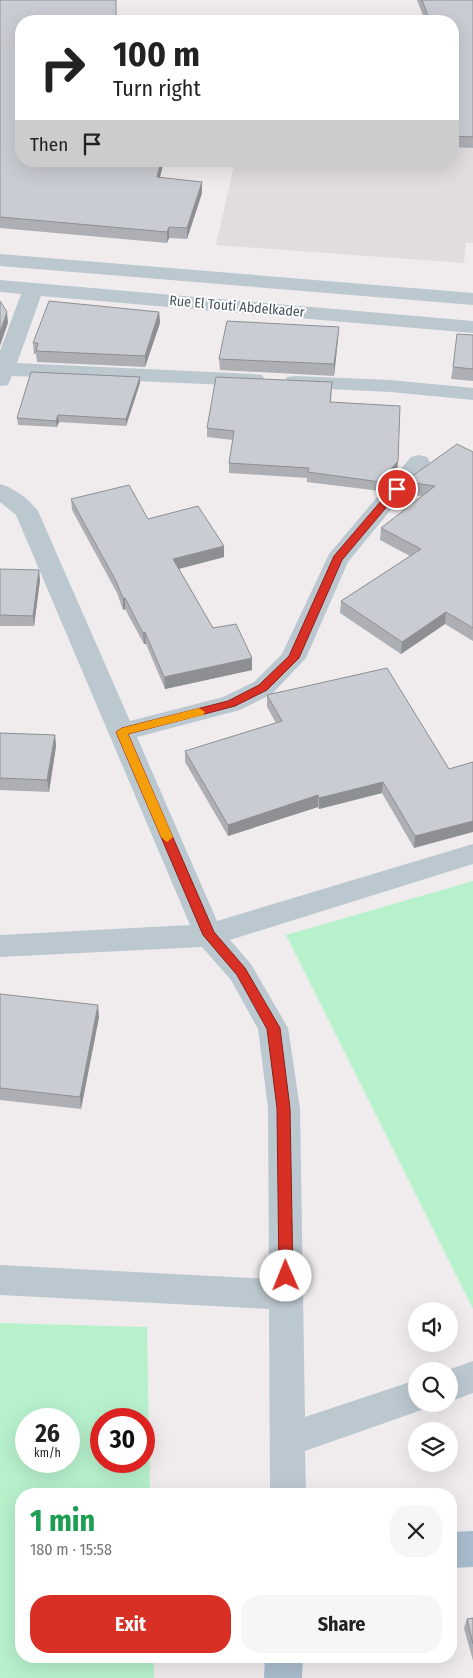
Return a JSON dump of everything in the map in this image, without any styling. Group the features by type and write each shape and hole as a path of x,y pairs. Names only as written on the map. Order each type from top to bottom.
{"main road":[{"path":"457,1550 473,1549"},
{"path":"283,1678 284,1663"}],"street":[{"name":"Rue El Touti Abdelkader","path":"0,260 473,299"},
{"name":"Rue El Touti Abdelkader","path":"0,286 473,327"},
{"path":"33,289 1,373 391,386 473,394"},
{"path":"122,732 231,704 263,688 294,658 337,558 419,462"},
{"path":"0,491 26,512 209,935 241,972 274,1028 284,1108 288,1488"},
{"path":"0,946 209,935 473,854"},
{"path":"0,1280 286,1295"},
{"path":"458,1383 473,1378"},
{"path":"287,1440 408,1399"}],"shaded area":[{"path":"459,32 473,32 473,243 466,243 464,263 216,245 234,167 459,167"}],"green space":[{"path":"473,881 473,1309 286,935"},
{"path":"0,1323 147,1327 148,1408 90,1408 90,1473 150,1473 150,1488 15,1488 15,1663 154,1663 154,1678 0,1678"}],"building":[{"path":"0,0 116,0 116,15 15,15 15,167 160,167 157,177 202,182 187,228 169,227 167,232 0,217"},
{"path":"422,0 473,0 473,137 459,136 459,15 428,15"},
{"path":"0,301 7,312 0,332"},
{"path":"49,301 159,312 145,356 36,351 38,343 33,343"},
{"path":"227,321 339,327 334,364 219,359"},
{"path":"457,334 473,335 473,369 453,367"},
{"path":"31,372 140,377 126,419 58,415 56,421 17,418"},
{"path":"216,377 332,382 330,402 400,406 398,461 380,482 308,472 309,468 229,463 234,431 207,428"},
{"path":"457,444 473,452 473,628 446,612 402,642 341,601 421,549 381,528 435,486 407,482 411,477"},
{"path":"129,485 148,519 198,506 224,546 173,559 213,628 236,624 252,658 164,677 145,632 143,633 125,598 123,598 116,581 71,499"},
{"path":"0,569 39,570 33,616 0,615"},
{"path":"387,668 449,769 473,762 473,821 415,836 383,782 319,798 318,795 228,825 185,751 282,721 267,695"},
{"path":"0,733 55,735 47,780 0,778"},
{"path":"0,994 98,1005 80,1097 0,1088"},
{"path":"473,1618 473,1644 467,1619"}],"slow traffic":[{"path":"167,837 122,732 199,712"}],"route":[{"path":"286,1276 284,1108 274,1028 241,972 209,935 122,732 231,704 263,688 294,658 337,558 397,489"}]}
